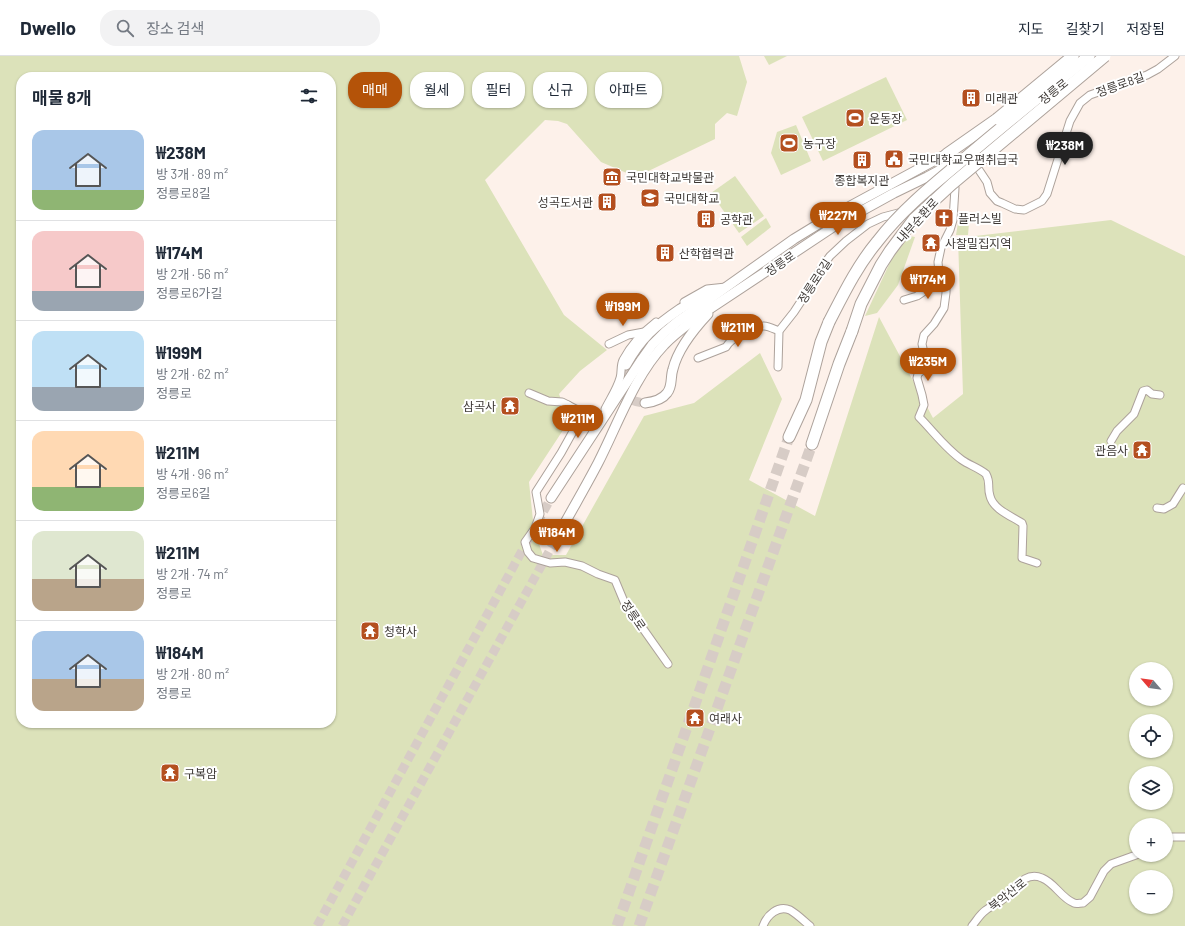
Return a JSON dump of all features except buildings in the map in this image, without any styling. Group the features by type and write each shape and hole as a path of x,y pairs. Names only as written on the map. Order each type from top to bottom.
{"highway":[{"path":"947,154 997,119 1073,56"},
{"name":"내부순환로","path":"789,437 806,400 821,342 829,322 847,287 877,241 909,207 1088,56"},
{"path":"1035,106 1104,56"},
{"name":"내부순환로","path":"812,444 861,304 890,251 914,220 952,184 1104,56"}],"main road":[{"name":"정릉로","path":"947,154 1069,56"},
{"name":"정릉로","path":"551,498 642,358 665,332 780,249 830,217 985,132 1050,77 1069,56"},
{"name":"정릉로","path":"561,530 598,464 637,384 663,346 679,331 699,316 836,225 894,193 969,155 992,140 1096,56"},
{"name":"정릉로","path":"1021,103 1047,73"},
{"path":"744,286 751,274 781,255 784,251 780,249"},
{"path":"626,365 639,345 660,323 699,297 717,293"},
{"path":"645,403 660,399 667,393 671,385 673,368 685,343 714,306"}],"street":[{"path":"1035,106 1088,56"},
{"name":"정릉로8길","path":"969,155 987,182 990,193 997,201 1018,210 1027,209 1042,201 1047,194 1070,121 1080,104 1090,96 1147,75 1158,69 1175,56"},
{"name":"정릉로6길","path":"779,331 798,307 830,256 846,241 868,224 913,209 952,174 969,155"},
{"path":"952,174 955,188 953,220 941,248 938,262 939,273 946,286 944,308 934,324 924,335 922,344 927,366 918,374 917,378 924,405 919,417 932,429 942,442 962,460 986,474 990,483 988,489 992,504 1022,523 1024,526 1022,558 1036,563"},
{"path":"904,300 917,296 942,279"},
{"name":"정릉로","path":"573,466 618,384 623,359 637,340 644,332 669,311 697,294 707,289 726,287"},
{"path":"698,358 726,347 728,343 752,329 764,326 779,331 778,367"},
{"name":"정릉로","path":"609,344 634,333 644,332"},
{"path":"1111,441 1117,431 1134,414 1143,391 1147,390 1152,394 1160,395"},
{"path":"529,392 548,401 562,402 599,421"},
{"name":"정릉로","path":"568,405 576,426 536,492 540,514 535,528 525,542 528,552 533,558 539,560 550,563 565,562 582,566 615,580 625,604 668,664"},
{"path":"1158,508 1164,509 1173,504 1183,488"},
{"path":"1173,837 1185,837"},
{"name":"북악산로","path":"972,926 979,916 987,909 1003,900 1018,883 1028,877 1034,876 1042,878 1052,884 1064,896 1074,903 1083,903 1090,897 1104,871 1111,864 1129,858"},
{"path":"764,926 765,919 772,913 782,909 789,910 810,926"}],"green space":[{"path":"0,56 739,56 747,82 737,116 727,113 715,124 715,139 636,177 601,162 567,124 558,121 545,120 485,180 564,315 607,350 580,371 559,394 569,421 529,482 534,530 543,555 566,555 644,416 694,403 760,353 782,399 749,480 815,516 879,317 933,418 963,394 958,238 1111,220 1185,256 1185,926 0,926"},
{"path":"764,56 787,56 769,65"},
{"name":"운동장","path":"886,77 907,120 823,161 802,117"},
{"name":"농구장","path":"796,125 811,161 781,175 771,153 777,132"},
{"path":"735,176 764,216 739,233 711,193"},
{"path":"766,218 771,227 747,246 741,237"},
{"path":"958,223 969,223 968,235 956,235"},
{"path":"910,236 915,237 898,285 877,313 865,316 893,256"}],"tunnel":[{"path":"626,365 622,380 623,391 629,399 645,403"},
{"path":"617,926 789,437"},
{"path":"639,926 812,444"},
{"path":"537,523 551,498"},
{"path":"342,926 561,530"},
{"path":"317,926 529,538"}],"place":[{"name":"미래관","path":"971,98"},
{"name":"운동장","path":"855,118"},
{"name":"농구장","path":"789,143"},
{"name":"국민대학교우편취급국","path":"894,159"},
{"name":"종합복지관","path":"862,160"},
{"name":"국민대학교박물관","path":"612,177"},
{"name":"국민대학교","path":"650,198"},
{"name":"성곡도서관","path":"607,202"},
{"name":"플러스빌","path":"944,218"},
{"name":"공학관","path":"706,219"},
{"name":"사찰밀집지역","path":"931,243"},
{"name":"산학협력관","path":"665,253"},
{"name":"삼곡사","path":"510,406"},
{"name":"관음사","path":"1142,450"},
{"name":"청학사","path":"370,631"},
{"name":"여래사","path":"695,718"},
{"name":"구복암","path":"170,773"}]}
